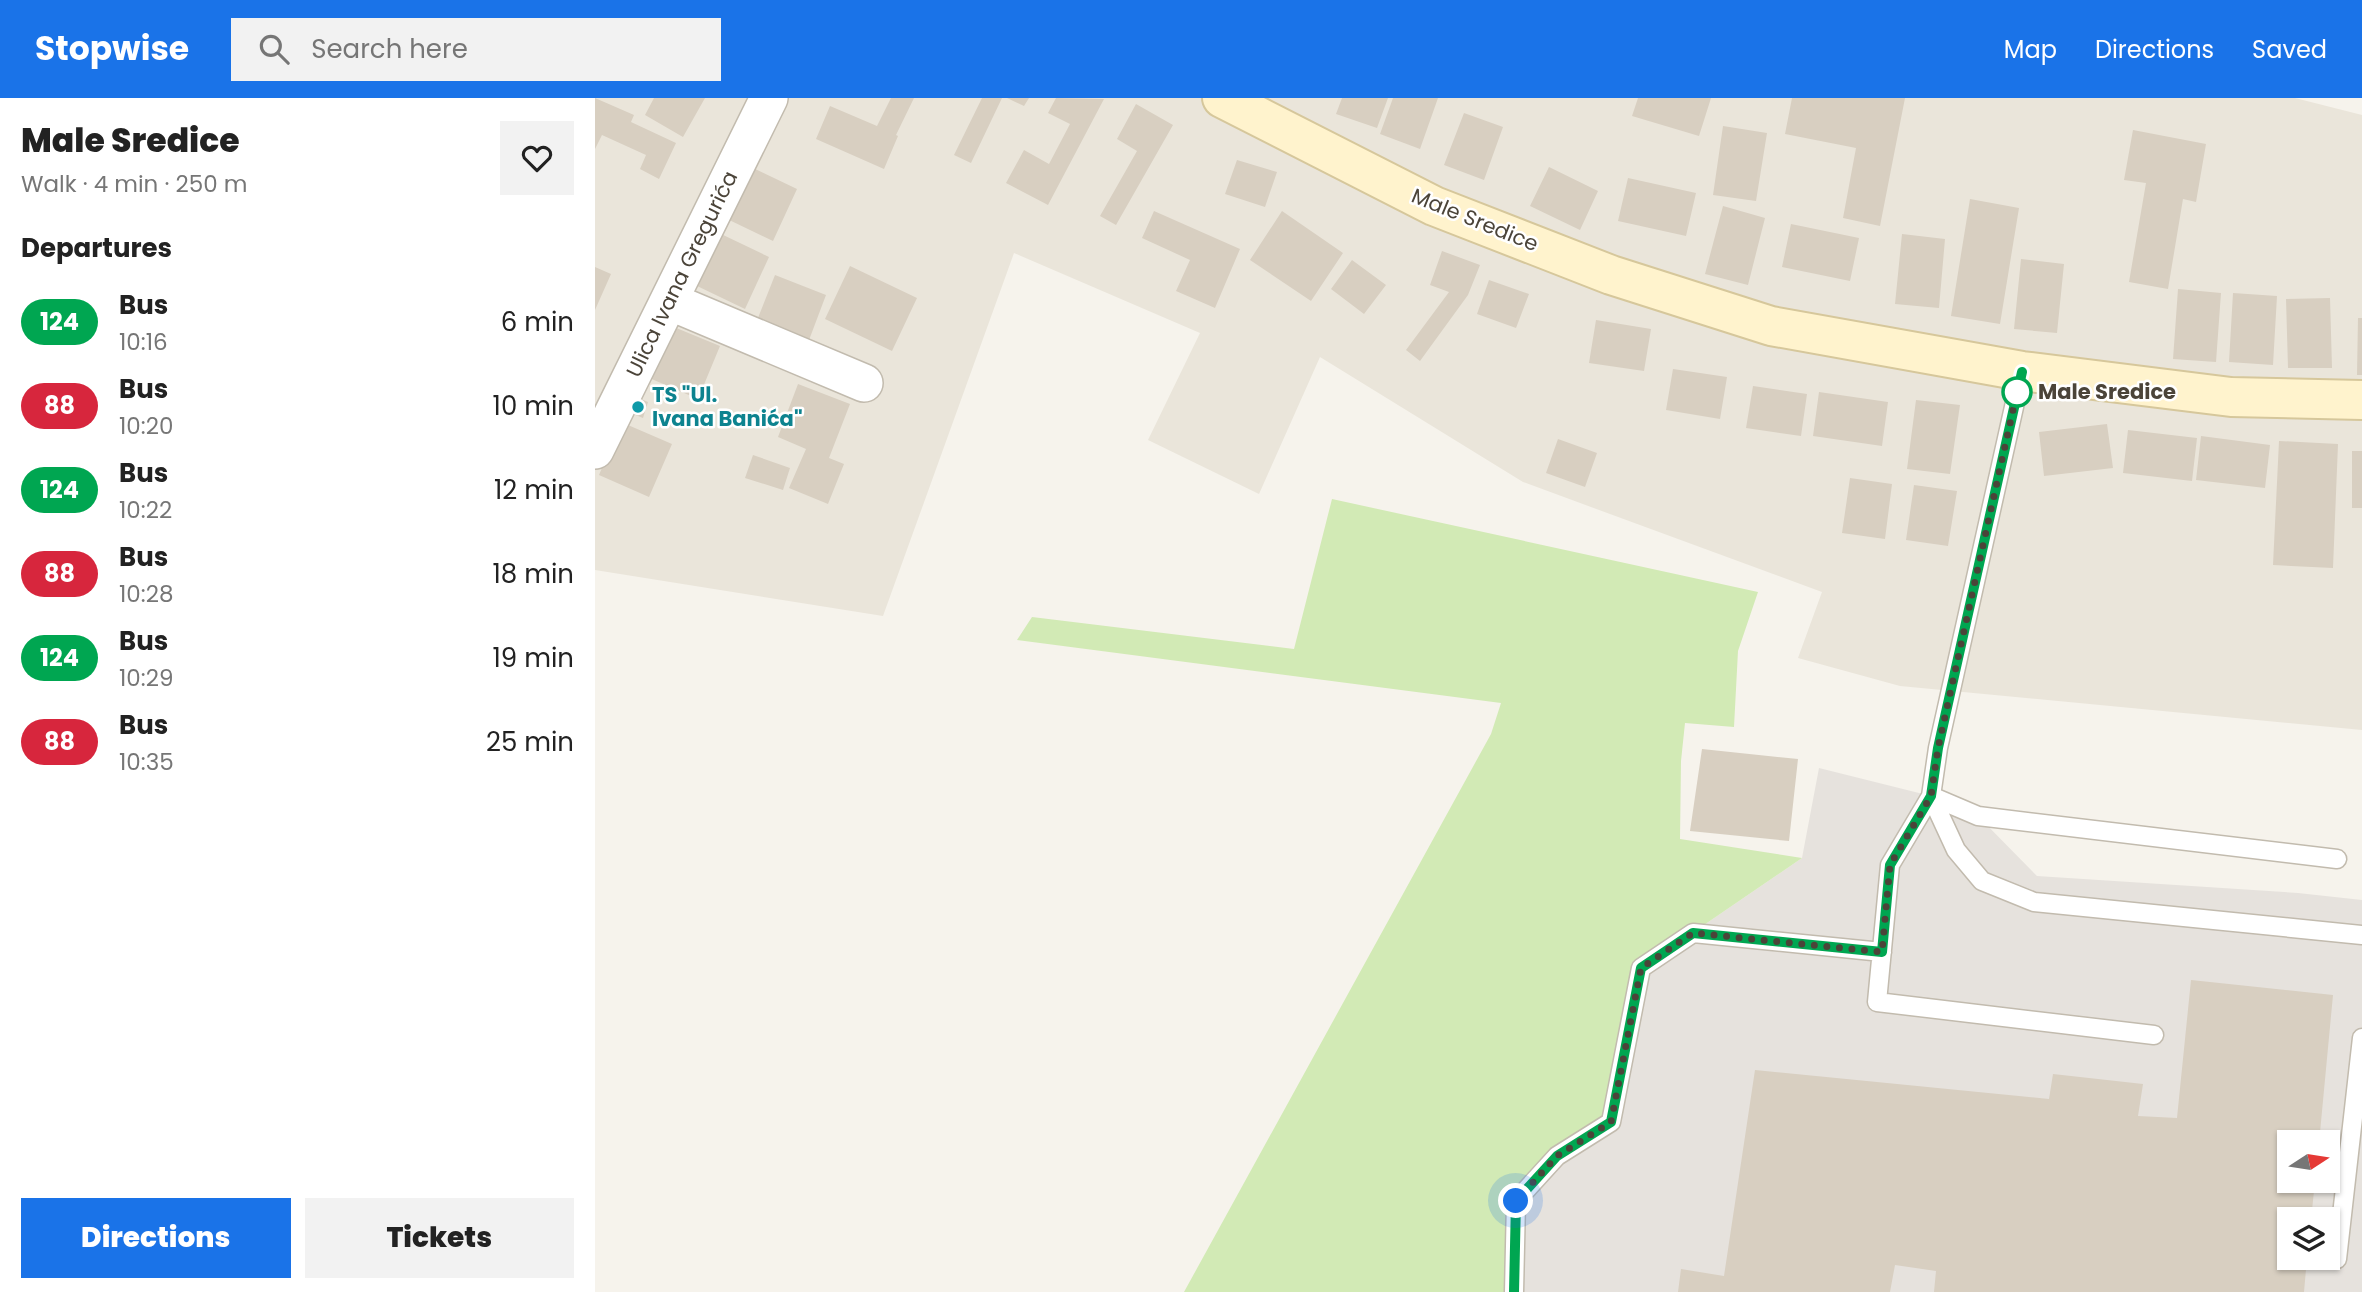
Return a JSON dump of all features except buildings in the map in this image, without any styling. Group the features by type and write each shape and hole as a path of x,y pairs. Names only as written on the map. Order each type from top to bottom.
{"street":[{"name":"Ulica Ivana Gregurića","path":"595,450 769,98"},
{"name":"Male Sredice","path":"1222,98 1434,206 1611,275 1772,326 2022,372 2231,397 2362,400"},
{"path":"669,301 864,383"}],"lane":[{"path":"2022,372 1938,748 1931,796 1890,865 1877,1002 2154,1035"},
{"path":"1931,796 1978,816 2337,859"},
{"path":"1931,796 1956,850 1982,881 2034,902 2362,934"},
{"path":"1514,1292 1516,1201 1557,1156 1611,1122 1641,968 1693,933 1882,952"},
{"path":"2340,1232 2362,1038"}],"shaded area":[{"path":"595,98 2295,98 2362,115 2362,730 1900,686 1798,658 1822,592 1523,482 1320,357 1259,494 1148,440 1200,333 1014,253 883,616 595,570"},
{"path":"1819,768 1931,796 1978,816 2037,876 2298,893 2362,900 2362,1292 1514,1292 1516,1201 1641,968 1802,858"}],"green space":[{"path":"1332,499 1758,592 1738,651 1734,727 1685,723 1681,761 1680,839 1802,858 1641,968 1611,1122 1516,1201 1514,1292 1184,1292 1491,734 1501,703 1017,640 1032,617 1294,649"}],"bus line":[{"name":"124","path":"1514,1292 1516,1201 1557,1156 1611,1122 1641,968 1693,933 1882,952 1890,865 1931,796 1938,748 2022,372"}],"place":[{"name":"Male Sredice","path":"2017,392"},
{"name":"TS \"Ul. Ivana Banića\"","path":"638,407"}],"route":[{"path":"1516,1201 1557,1156 1611,1122 1641,968 1693,933 1882,952 1890,865 1931,796 1938,748 2017,392"}]}
